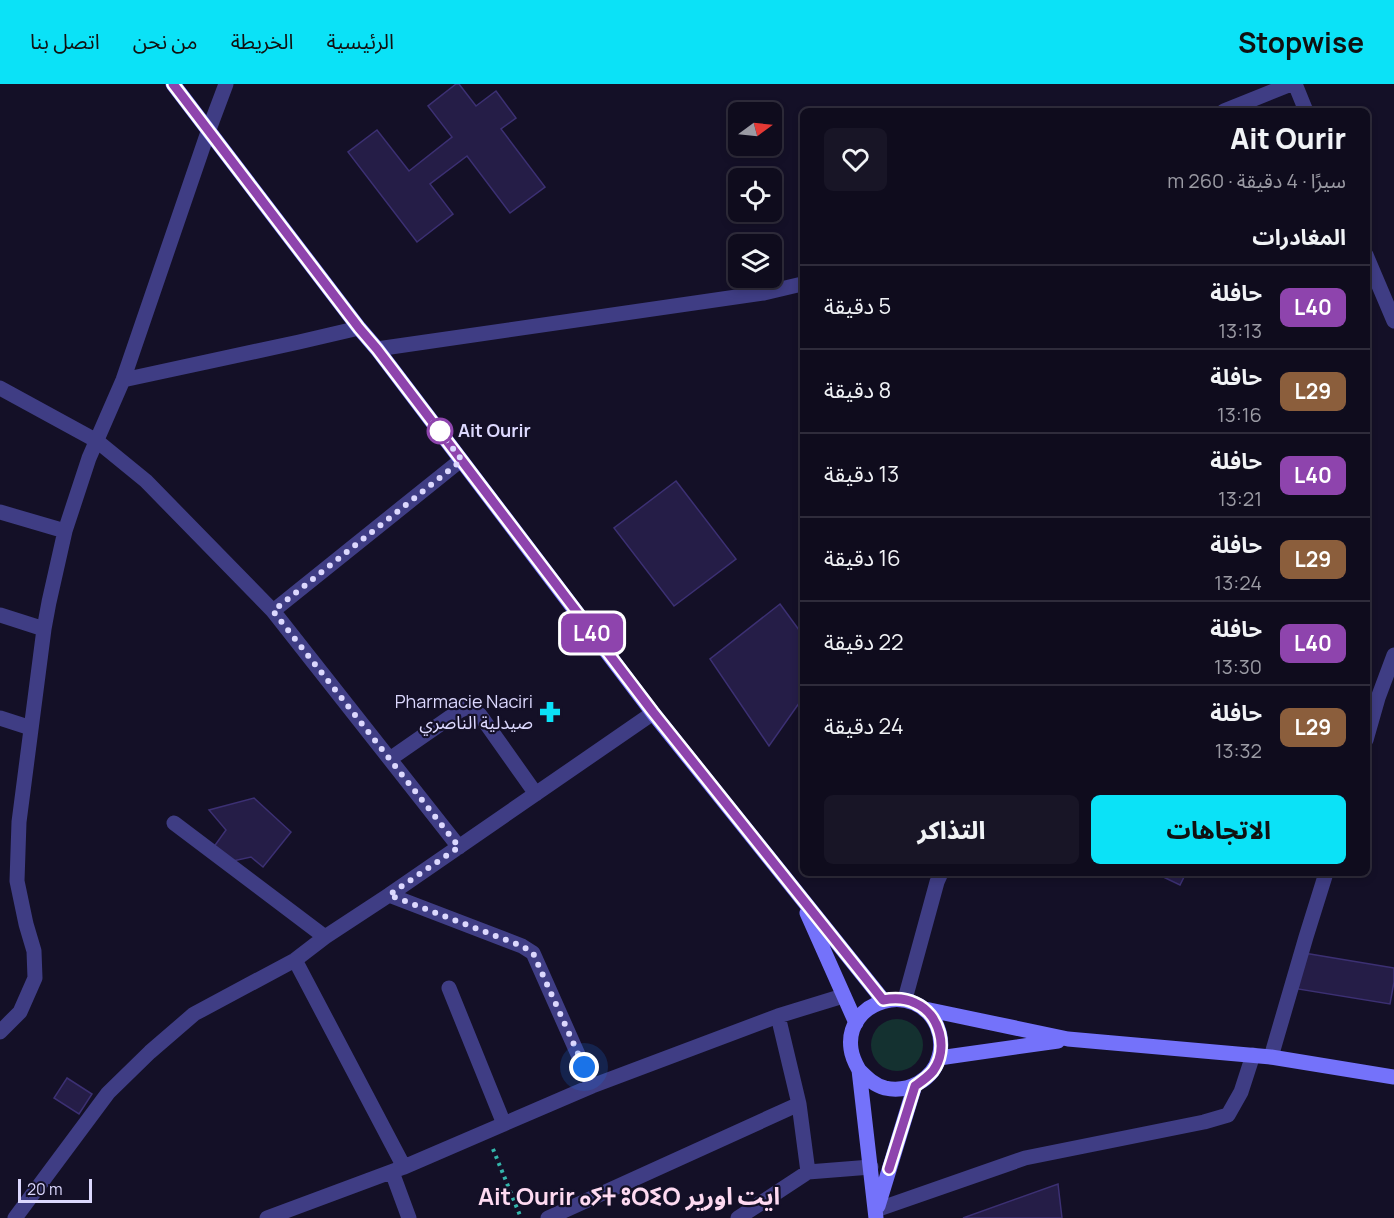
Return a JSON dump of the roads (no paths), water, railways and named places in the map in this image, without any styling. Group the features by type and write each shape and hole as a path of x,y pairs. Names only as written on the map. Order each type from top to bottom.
{"street":[{"path":"172,84 653,712 883,1000"},
{"path":"0,1032 20,1012 35,978 34,951 17,881 20,822 48,602 65,531 89,458 123,380 226,84"},
{"path":"1232,108 1293,84 1305,108"},
{"path":"1370,264 1394,321"},
{"path":"377,349 764,293 800,284"},
{"path":"123,380 359,328"},
{"path":"0,388 97,441 146,481 273,611 459,847"},
{"path":"273,611 462,460"},
{"path":"0,512 65,531"},
{"path":"0,615 44,629"},
{"path":"1370,726 1394,655"},
{"path":"390,759 468,707 480,715 536,794"},
{"path":"15,1218 108,1093 194,1014 295,960 325,937 653,712"},
{"path":"0,718 31,728"},
{"path":"174,823 325,937"},
{"path":"905,999 940,876"},
{"path":"1271,1057 1325,876"},
{"path":"799,894 855,1023"},
{"path":"389,895 522,946 533,953 592,1086"},
{"path":"295,960 398,1169 410,1218"},
{"path":"449,988 504,1124"},
{"path":"267,1218 398,1169 592,1086 778,1016 843,996"},
{"path":"905,999 925,1009 934,1019 941,1045 939,1058 933,1070 915,1086 900,1089 884,1088 870,1082 859,1070 850,1047 851,1035 855,1023 867,1009 883,1000 905,999"},
{"path":"925,1009 1068,1039 1271,1057 1394,1077"},
{"path":"778,1016 799,1104 808,1172"},
{"path":"939,1058 1068,1039"},
{"path":"876,1214 1024,1158 1204,1122 1228,1114 1240,1092 1253,1055"},
{"path":"859,1070 876,1214"},
{"path":"876,1214 915,1086"},
{"path":"548,1218 799,1104"},
{"path":"738,1218 808,1172 871,1167"}],"place":[{"name":"Ait Ourir","path":"440,431"},
{"name":"Pharmacie Naciri صيدلية الناصري","path":"550,712"}],"district":[{"name":"Ait Ourir ⴰⵢⵜ ⵓⵔⵉⵔ ايت اورير","path":"629,1197"}]}
